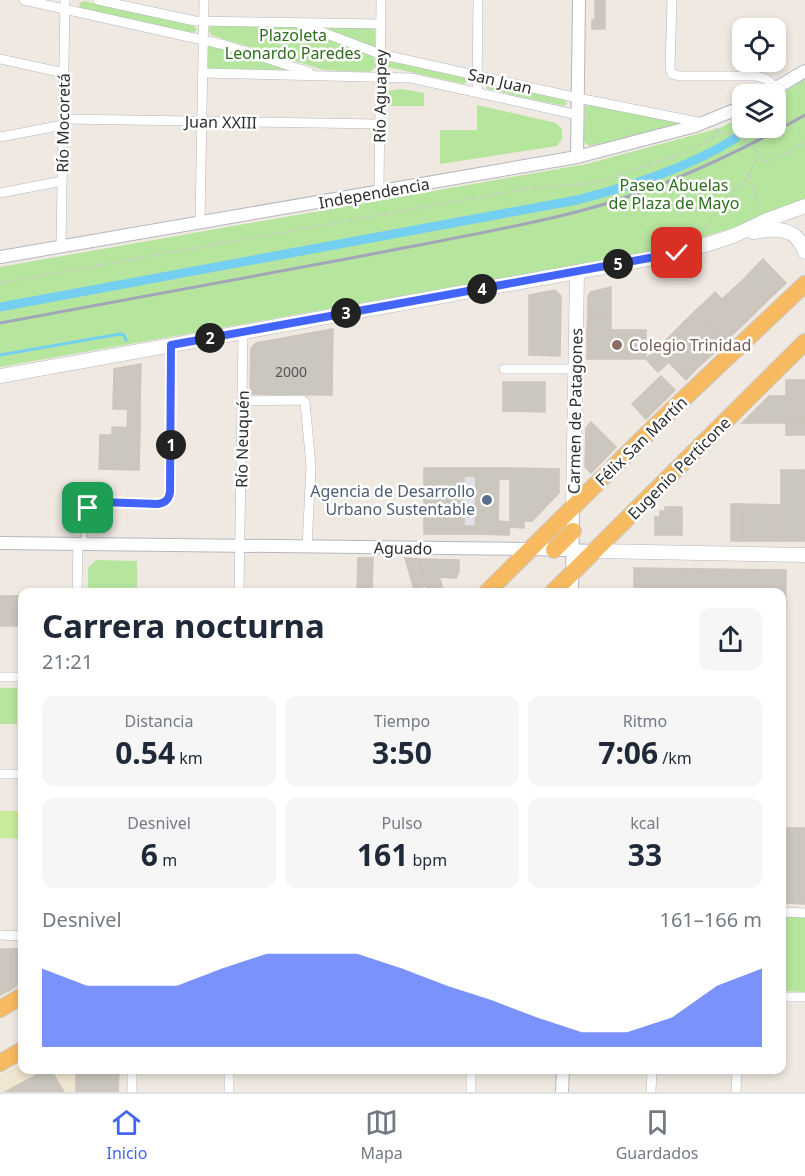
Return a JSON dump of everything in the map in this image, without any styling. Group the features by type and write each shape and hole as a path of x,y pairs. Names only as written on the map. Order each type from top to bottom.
{"highway":[{"name":"Félix San Martín","path":"491,588 800,287"},
{"name":"Eugenio Perticone","path":"557,588 805,342"},
{"path":"554,549 573,531"},
{"path":"0,1009 18,998"},
{"path":"0,1063 18,1052"}],"main road":[{"path":"733,236 805,206"},
{"path":"0,376 577,272 677,253 733,236 778,229 798,239 805,252"},
{"name":"Félix San Martín","path":"800,287 805,270"},
{"name":"Carmen de Patagones","path":"573,507 577,272"},
{"name":"Aguado","path":"596,551 805,555"}],"street":[{"name":"San Juan","path":"24,0 65,5 236,48 320,76"},
{"name":"San Juan","path":"98,0 204,22 381,24"},
{"path":"200,221 204,0"},
{"name":"Río Aguapey","path":"379,192 381,0"},
{"path":"477,92 478,0"},
{"path":"578,157 579,0"},
{"path":"672,0 670,68 672,74 678,76 756,76 765,79 768,84"},
{"name":"Río Mocoretá","path":"61,246 65,5"},
{"name":"San Juan","path":"298,23 380,54 578,98 705,123"},
{"path":"0,59 64,73"},
{"path":"783,84 805,71"},
{"name":"San Juan","path":"203,73 419,79 578,115"},
{"name":"Independencia","path":"0,257 578,157 705,123 732,111"},
{"name":"Juan XXIII","path":"0,136 63,122 380,124"},
{"path":"0,193 62,181"},
{"name":"Río Neuquén","path":"239,588 243,332"},
{"path":"504,369 575,369"},
{"path":"242,401 302,400 305,402 311,466 307,547"},
{"name":"Carmen de Patagones","path":"572,588 573,507"},
{"name":"Aguado","path":"0,543 596,551"},
{"path":"77,588 81,544"},
{"path":"0,677 18,677"},
{"path":"0,774 18,774"},
{"path":"786,912 805,913"},
{"path":"0,935 18,936"},
{"path":"786,997 805,997"},
{"path":"132,1074 132,1092"},
{"path":"229,1092 230,1074"},
{"path":"471,1074 471,1092"},
{"path":"562,1092 563,1074"},
{"path":"651,1092 652,1074"},
{"path":"736,1092 737,1074"}],"lane":[{"path":"81,544 84,516 91,505 100,502 163,503 169,496 171,345"}],"path":[{"path":"0,283 525,189 593,183 684,153 722,133 743,138 763,160 769,161 805,142"},
{"path":"696,239 729,196 741,186 759,156"},
{"path":"749,175 763,215"}],"shaded area":[{"path":"424,468 476,468 475,534 424,534"},
{"path":"18,1065 18,1074 76,1074 76,1092 0,1092 0,1076"}],"green space":[{"path":"84,1 194,26 197,30 193,33 81,8 79,4"},
{"name":"Plazoleta Leonardo Paredes","path":"211,25 296,27 371,55 375,60 375,68 370,72 324,70 211,35 209,30"},
{"path":"326,28 375,28 375,49"},
{"path":"208,45 237,52 287,70 208,69"},
{"path":"389,61 466,78 468,81 464,84 388,67 386,63"},
{"name":"Paseo Abuelas de Plaza de Mayo","path":"805,79 805,202 764,217 702,238 638,254 0,367 0,267 587,164 720,128 732,122 732,138 786,138 786,91"},
{"path":"489,82 565,100 567,104 564,106 487,89"},
{"path":"401,89 424,93 424,106 388,106 388,91"},
{"path":"587,104 684,124 589,146 584,142"},
{"path":"477,105 556,123 562,129 562,139 557,146 440,164 440,130 477,130"},
{"path":"96,560 137,561 137,588 88,588 88,568"},
{"path":"0,688 17,688 17,724 0,724"},
{"path":"0,811 18,811 18,839 0,838"},
{"path":"786,916 805,916 805,992 786,991"}],"building":[{"path":"595,0 605,0 605,29 592,29 592,20 595,20"},
{"path":"763,259 786,283 765,303 743,280"},
{"path":"743,280 765,303 756,312 733,289"},
{"path":"611,287 611,314 588,313 588,296 591,292"},
{"path":"733,289 756,312 745,323 722,299"},
{"path":"555,290 561,296 560,356 529,355 529,295"},
{"path":"715,292 745,323 735,332 705,302"},
{"path":"705,302 735,332 725,342 695,311"},
{"path":"695,311 722,339 715,352 685,321"},
{"path":"588,313 611,314 611,330 587,330"},
{"path":"685,321 715,352 705,361 675,331"},
{"path":"333,329 332,395 250,394 251,348 256,343"},
{"name":"Colegio Trinidad","path":"587,330 646,330 646,359 587,359"},
{"path":"675,331 705,361 695,370 666,340"},
{"path":"666,340 695,370 686,380 656,349"},
{"path":"656,349 669,362 658,372 646,359"},
{"path":"141,364 140,409 113,409 114,369"},
{"path":"661,376 675,390 646,419 632,404"},
{"path":"786,380 805,380 805,423 786,423"},
{"path":"503,382 545,382 545,412 503,411"},
{"path":"769,396 786,396 786,423 742,423"},
{"path":"128,409 140,409 140,428 127,428"},
{"path":"591,422 616,447 591,473 585,467 586,428"},
{"path":"786,423 805,423 805,435 786,435"},
{"path":"112,427 140,428 139,470 99,469 100,435 112,435"},
{"path":"424,468 476,468 475,476 464,476 464,526 475,526 475,534 424,534"},
{"name":"Agencia de Desarrollo Urbano Sustentable","path":"476,468 510,468 510,479 499,479 498,521 510,522 509,535 475,534"},
{"path":"510,468 559,469 559,493 532,521 524,521 524,528 510,527"},
{"path":"781,470 805,470 805,541 781,541"},
{"path":"731,504 743,504 743,541 731,541"},
{"path":"743,504 781,505 781,541 743,541"},
{"path":"665,507 682,507 682,535 655,535 655,517 660,517 660,511 665,511"},
{"path":"358,558 373,558 372,588 357,588"},
{"path":"405,558 418,559 426,586 414,588"},
{"path":"418,559 459,560 459,572 456,578 439,577 443,588 427,588"},
{"path":"634,568 786,570 786,588 634,588"},
{"path":"0,596 18,596 18,626 0,626"},
{"path":"787,828 805,828 805,904 787,903"},
{"path":"0,949 10,949 10,990 0,995"},
{"path":"10,949 18,949 18,985 10,990"},
{"path":"39,1074 53,1074 64,1092 45,1092 44,1090 5,1092"},
{"path":"76,1074 119,1074 118,1092 76,1092"}],"waterway":[{"path":"0,307 577,200 659,175 718,149 736,138"},
{"path":"0,355 120,334 124,335 126,340"}],"railway":[{"path":"0,323 469,236 580,211 668,182 751,144 805,115"}],"place":[{"name":"Colegio Trinidad","path":"617,345"},
{"name":"Agencia de Desarrollo Urbano Sustentable","path":"487,500"}],"route":[{"path":"88,508 100,502 158,504 168,499 170,492 171,345 677,253"}]}
